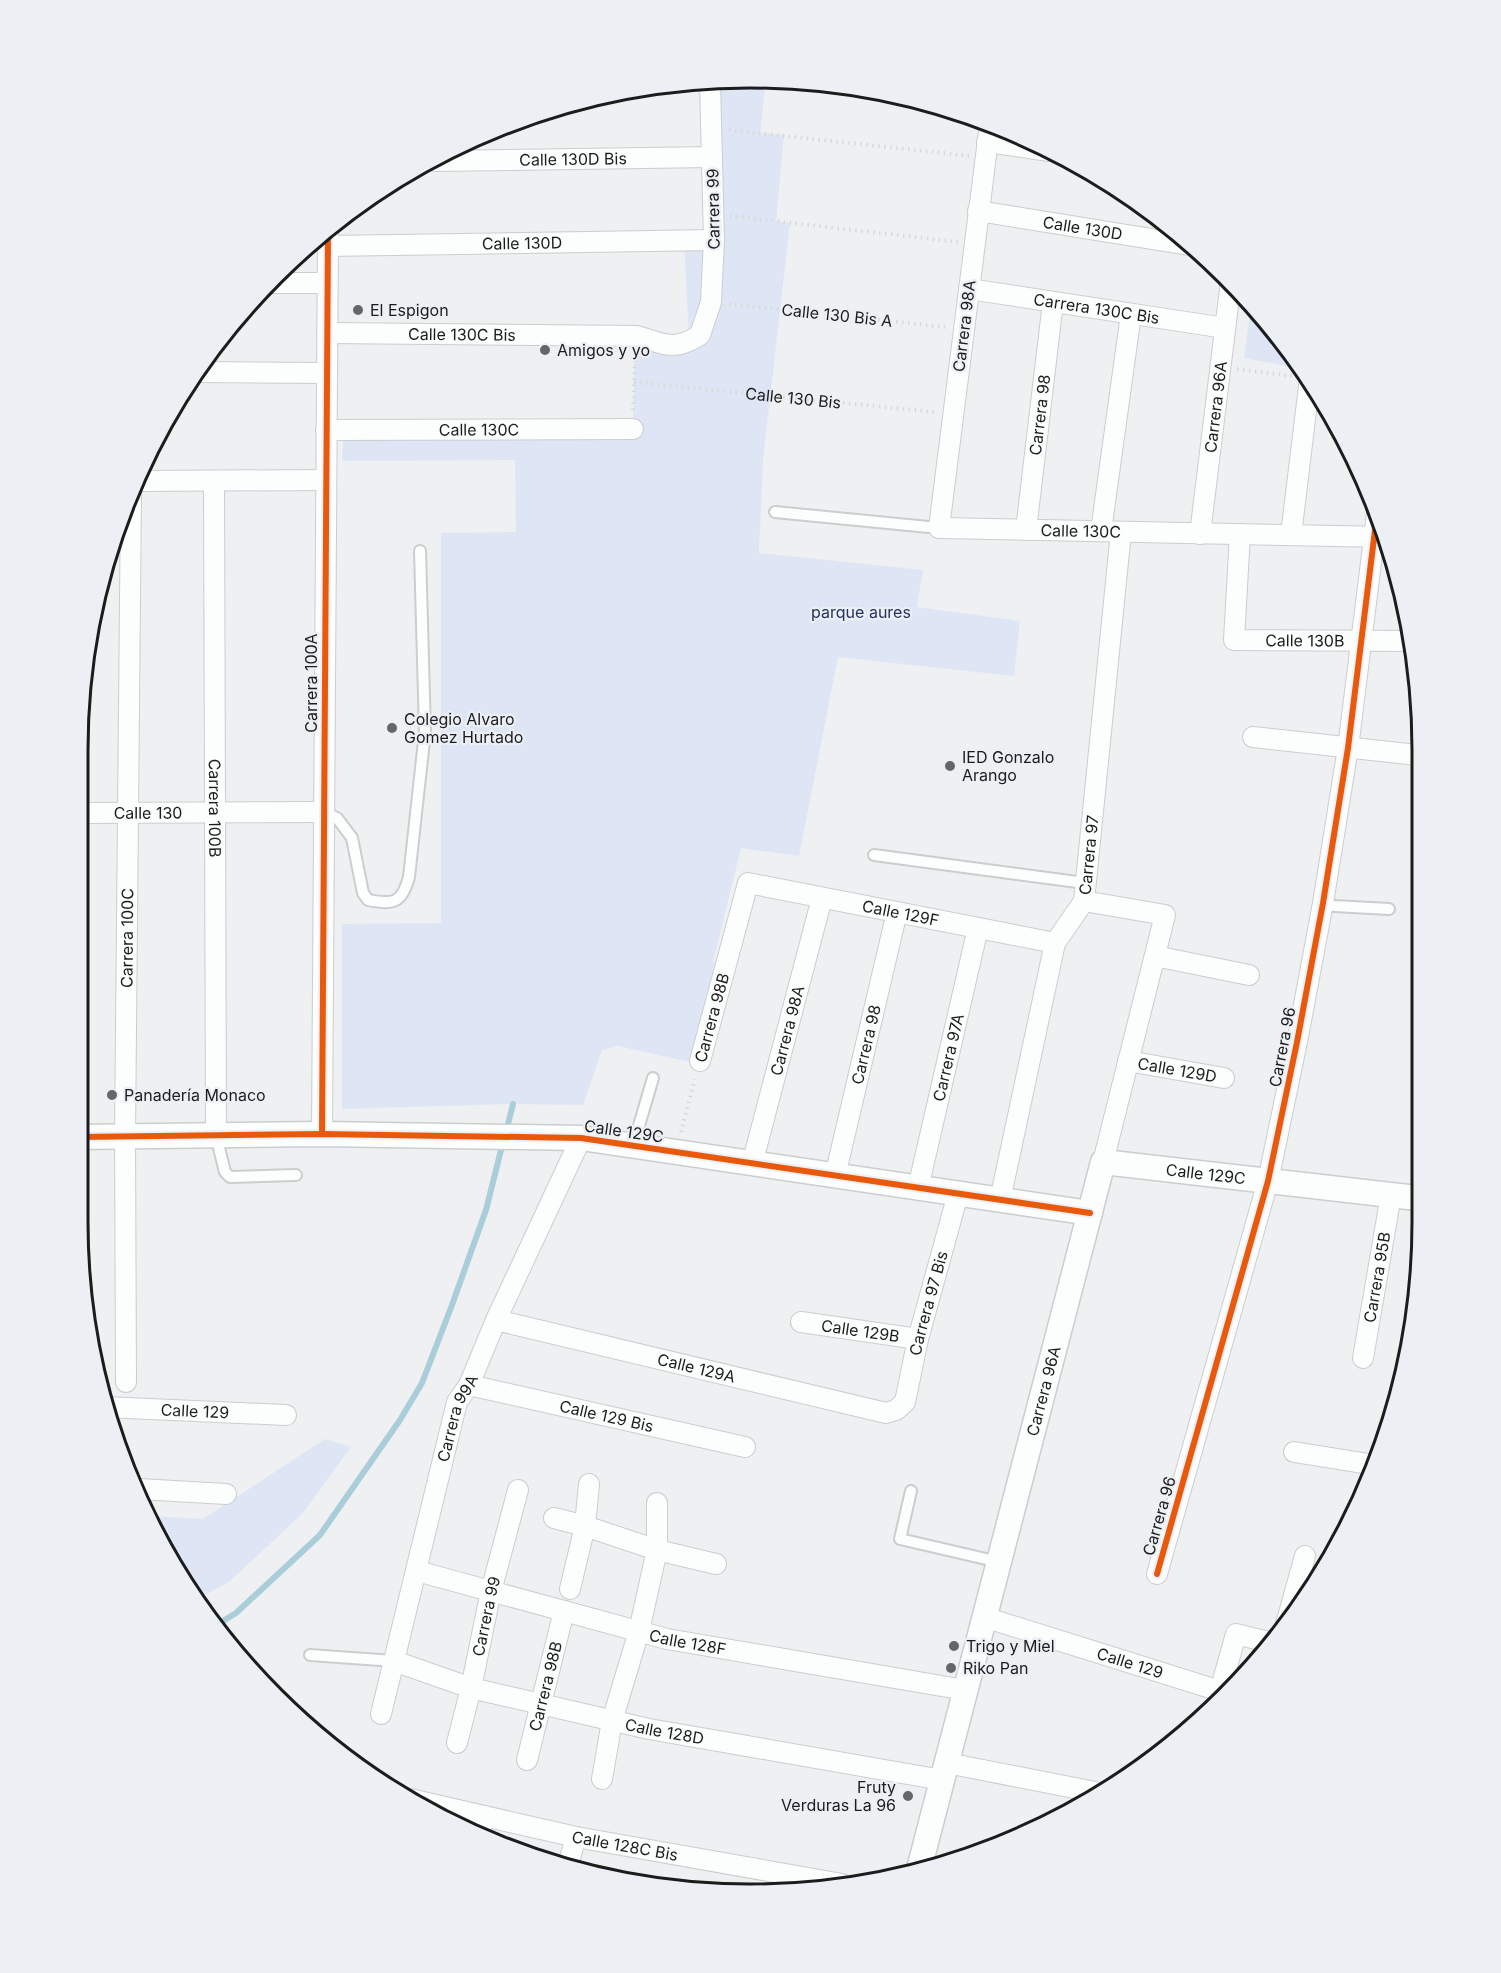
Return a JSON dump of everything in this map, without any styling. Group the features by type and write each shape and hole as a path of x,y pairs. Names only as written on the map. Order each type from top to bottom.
{"street":[{"name":"Carrera 99","path":"700,335 711,302 714,240 710,90"},
{"path":"987,141 1020,146"},
{"name":"Carrera 98A","path":"939,528 987,141"},
{"name":"Calle 130D Bis","path":"453,160 712,158"},
{"name":"Calle 130D","path":"978,211 1175,243"},
{"name":"Calle 130D","path":"330,239 714,240"},
{"name":"Carrera 100A","path":"322,1134 328,241"},
{"path":"281,283 327,283"},
{"name":"Carrera 130C Bis","path":"969,289 1225,328"},
{"name":"Carrera 96A","path":"1200,534 1229,293"},
{"name":"Carrera 98","path":"1026,530 1053,302"},
{"path":"1101,531 1131,314"},
{"name":"Calle 130C Bis","path":"327,333 637,336 674,346 685,344 700,335"},
{"path":"208,372 327,373"},
{"path":"1291,535 1308,394"},
{"name":"Calle 130C","path":"326,430 633,429"},
{"path":"146,481 326,480"},
{"name":"Carrera 100B","path":"214,481 216,1135"},
{"name":"Calle 130C","path":"939,528 1377,537"},
{"name":"Carrera 100C","path":"126,532 129,813 125,1136 126,1382"},
{"name":"Carrera 97","path":"1000,1200 1055,943 1085,892 1121,532"},
{"name":"Calle 130B","path":"1240,534 1234,640 1403,641"},
{"name":"Carrera 96","path":"1157,1574 1268,1181 1323,903 1348,748 1362,641 1379,546"},
{"path":"1253,737 1412,754"},
{"name":"Calle 130","path":"88,813 324,812"},
{"name":"Calle 129F","path":"748,883 1055,943"},
{"name":"Carrera 98B","path":"700,1061 748,883"},
{"name":"Carrera 96A","path":"921,1862 1090,1214 1165,915 1085,892"},
{"name":"Carrera 98A","path":"752,1164 822,898"},
{"name":"Carrera 98","path":"835,1176 897,912"},
{"name":"Carrera 97A","path":"918,1188 978,928"},
{"path":"1155,956 1249,975"},
{"name":"Calle 129D","path":"1128,1061 1224,1078"},
{"name":"Calle 129C","path":"88,1137 322,1134 581,1138 1090,1214"},
{"name":"Carrera 99A","path":"381,1714 457,1402 469,1385 496,1320 581,1138"},
{"name":"Calle 129C","path":"1103,1162 1412,1197"},
{"name":"Carrera 97 Bis","path":"896,1410 905,1402 918,1339 958,1194"},
{"name":"Carrera 95B","path":"1363,1358 1392,1195"},
{"name":"Calle 129A","path":"496,1320 871,1411 886,1413 896,1410"},
{"name":"Calle 129B","path":"801,1322 918,1339"},
{"name":"Calle 129 Bis","path":"469,1385 745,1447"},
{"name":"Calle 129","path":"115,1407 286,1414"},
{"path":"1294,1452 1367,1464"},
{"path":"570,1589 585,1526 589,1484"},
{"path":"145,1489 226,1494"},
{"name":"Carrera 99","path":"457,1743 491,1591 518,1490"},
{"path":"602,1779 612,1721 639,1631 657,1550 657,1503"},
{"path":"554,1518 657,1550 716,1564"},
{"path":"1292,1603 1305,1557"},
{"name":"Calle 128F","path":"417,1571 667,1639 965,1690"},
{"name":"Carrera 98B","path":"527,1760 564,1611"},
{"name":"Calle 129","path":"984,1617 1219,1691"},
{"name":"Calle 129","path":"1220,1689 1236,1634 1264,1641"},
{"name":"Calle 128D","path":"394,1661 471,1688 649,1729 1088,1791"},
{"name":"Calle 128C Bis","path":"461,1818 482,1825 576,1837 822,1880"},
{"path":"570,1859 576,1837"}],"lane":[{"name":"Calle 130C","path":"775,512 939,528"},
{"path":"324,812 337,818 352,838 363,893 368,900 385,903 405,893 409,877 425,732 420,551"},
{"path":"874,855 1085,892"},
{"path":"1323,903 1334,906 1389,909"},
{"path":"633,1146 653,1078"},
{"path":"216,1135 225,1172 230,1177 296,1175"},
{"path":"911,1491 900,1539 999,1562"},
{"path":"310,1655 394,1661"}],"path":[{"path":"711,128 987,141"},
{"path":"714,215 974,244"},
{"path":"633,429 637,336"},
{"path":"1221,366 1296,376"}],"green space":[{"name":"parque aures","path":"765,89 760,133 784,135 776,221 790,223 763,460 759,553 923,570 917,607 1020,621 1014,676 838,657 799,856 741,848 713,962 715,963 689,1062 618,1046 602,1050 583,1105 513,1104 342,1109 342,924 441,923 441,533 516,532 515,460 342,461 344,430 633,429 635,328 689,339 684,240 714,240 710,90"},
{"path":"1250,316 1290,366 1244,358"},
{"path":"325,1439 351,1447 302,1514 229,1582 204,1595 158,1516 203,1519"}],"waterway":[{"path":"506,1132 513,1104"},
{"path":"222,1622 236,1613 320,1535 400,1420 422,1383 486,1210 503,1142"}],"cycle path":[{"path":"322,1134 328,241"},
{"path":"1157,1574 1268,1181 1323,903 1348,748 1375,532"},
{"path":"88,1137 322,1134 581,1138 1090,1213"}],"place":[{"name":"El Espigon","path":"358,310"},
{"name":"Amigos y yo","path":"545,350"},
{"name":"Colegio Alvaro Gomez Hurtado","path":"392,728"},
{"name":"IED Gonzalo Arango","path":"950,766"},
{"name":"Panadería Monaco","path":"112,1095"},
{"name":"Trigo y Miel","path":"954,1646"},
{"name":"Riko Pan","path":"951,1668"},
{"name":"Fruty Verduras La 96","path":"908,1796"}]}
